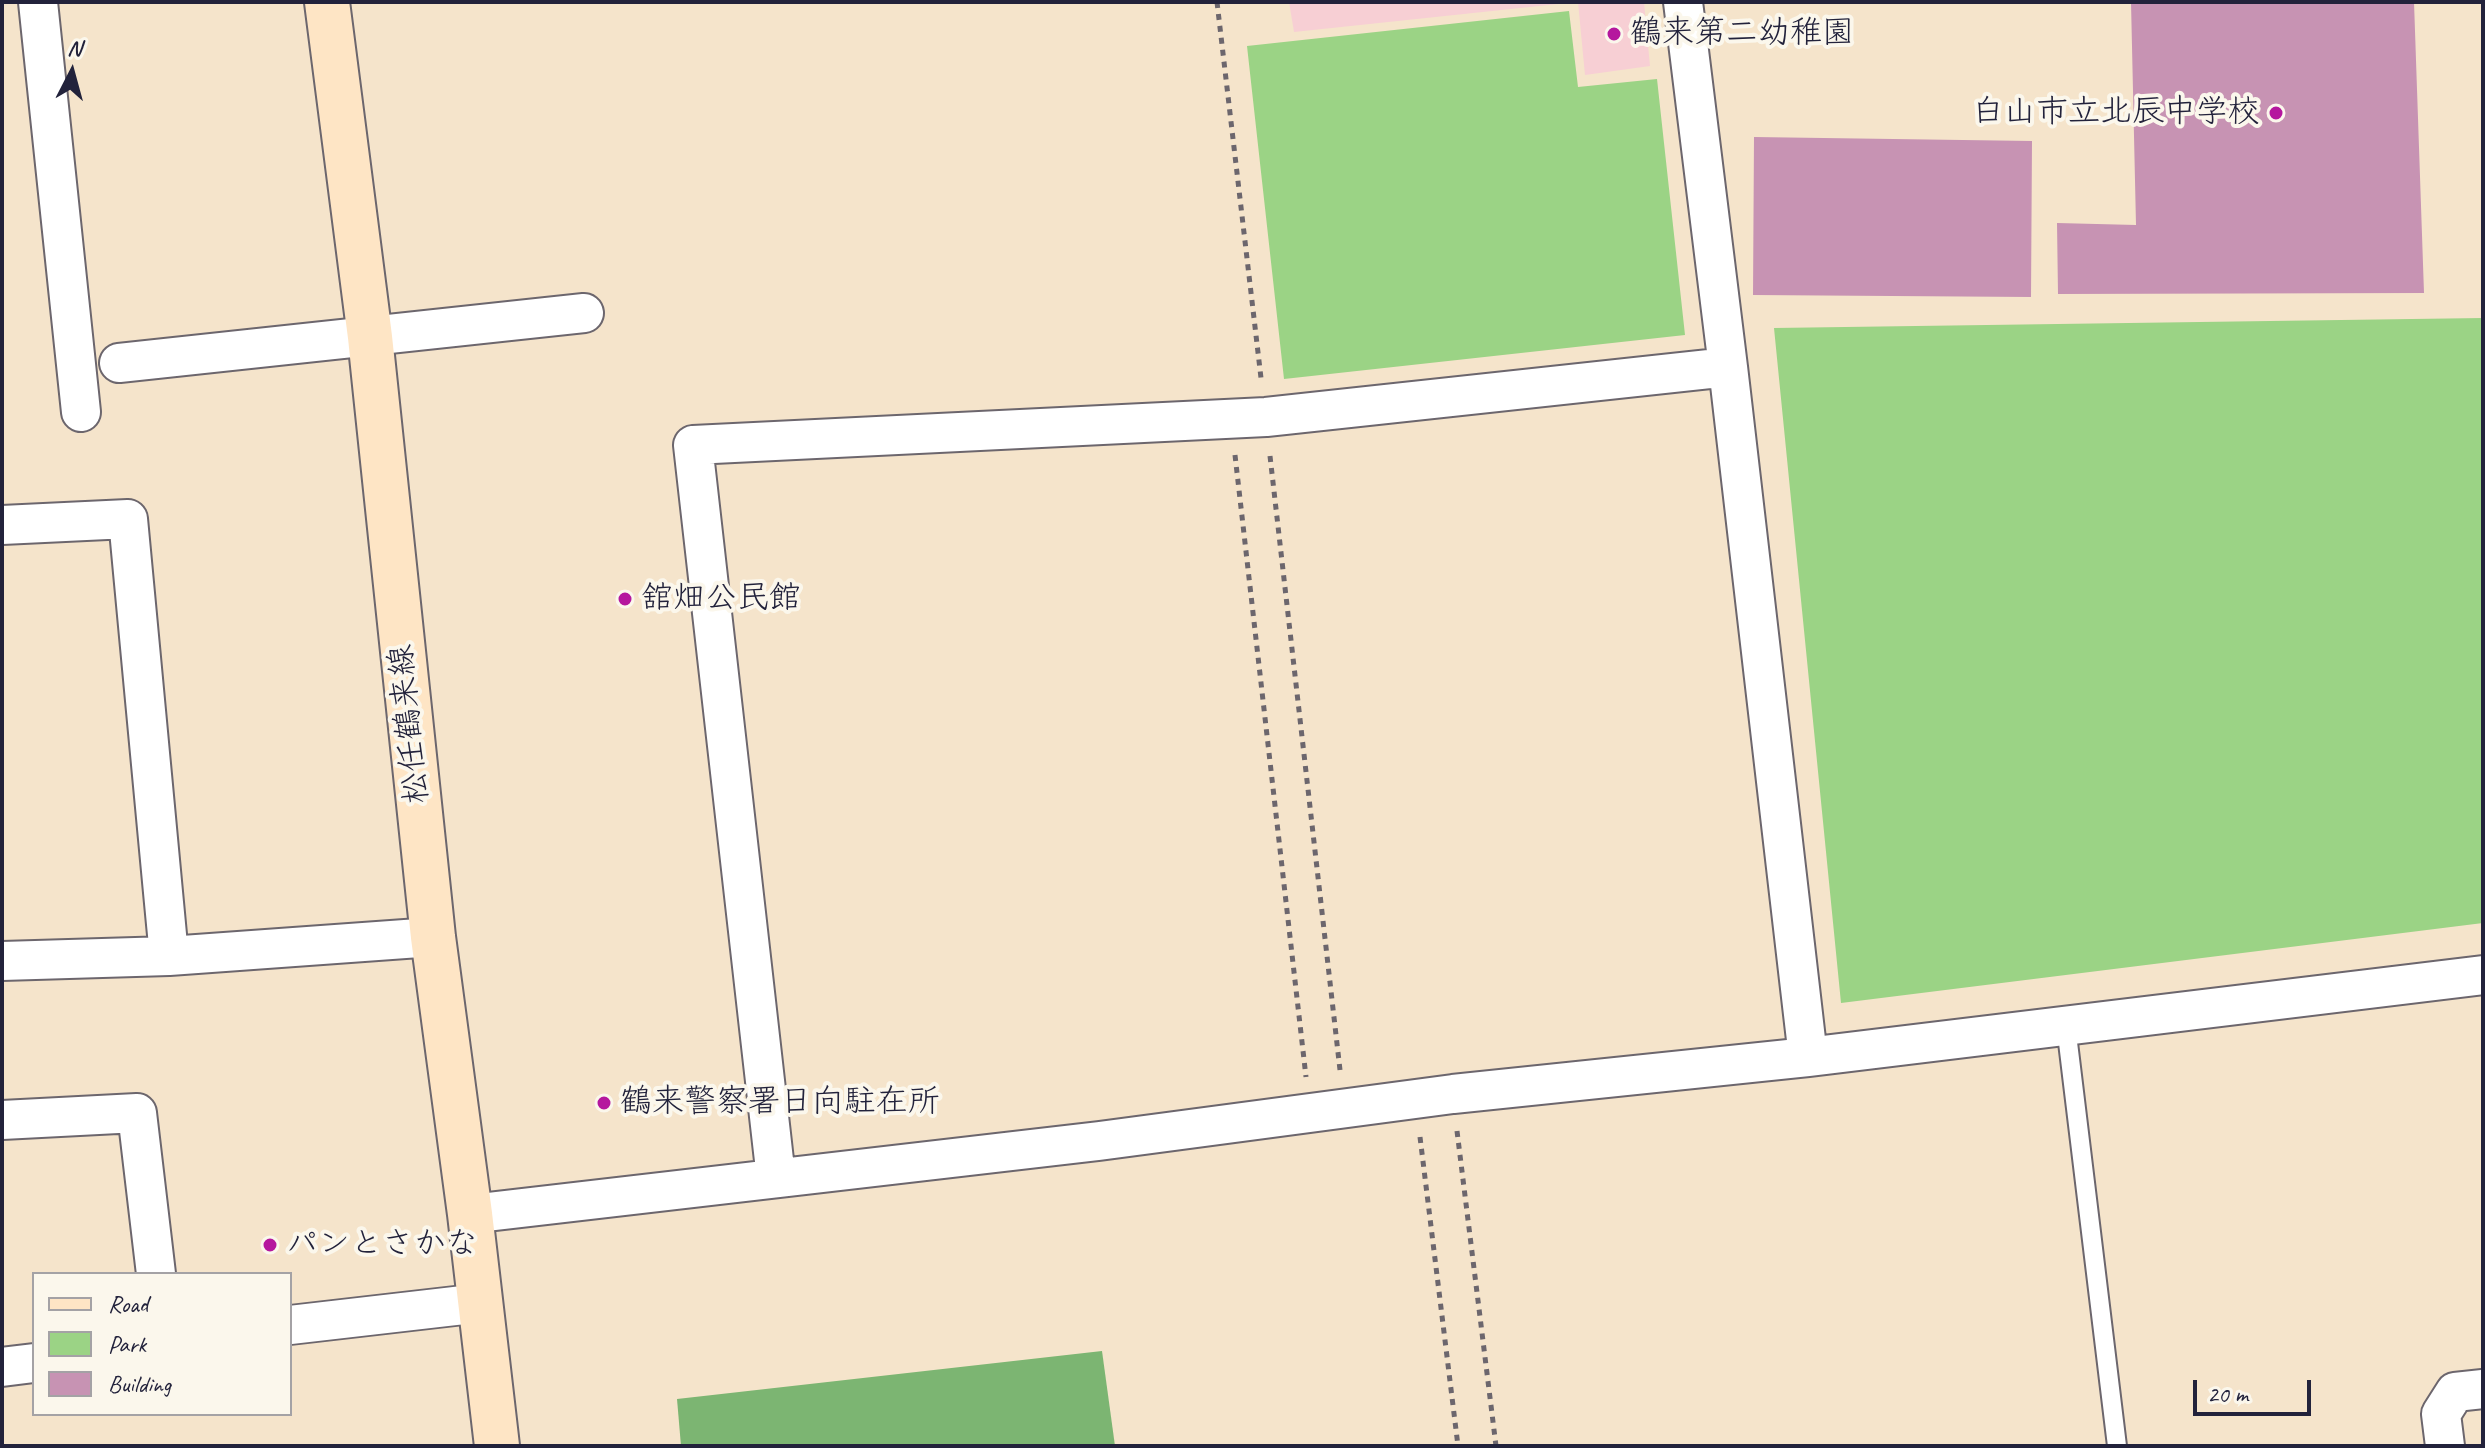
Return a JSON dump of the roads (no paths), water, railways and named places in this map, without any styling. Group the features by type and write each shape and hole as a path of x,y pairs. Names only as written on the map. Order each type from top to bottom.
{"main road":[{"name":"松任鶴来線","path":"327,2 370,337 433,937 497,1446"}],"street":[{"path":"38,2 81,412"},
{"path":"1683,2 1808,1057"},
{"path":"119,363 584,313"},
{"path":"776,1178 693,445 1248,418 1728,367"},
{"path":"2,525 128,519 169,956"},
{"path":"2,961 169,956 433,937"},
{"path":"470,1214 1453,1094 1808,1057 2483,975"},
{"path":"2,1120 137,1113 156,1272"},
{"path":"292,1325 481,1303"},
{"path":"2,1367 32,1363"},
{"path":"2445,1446 2441,1414 2455,1392 2483,1389"}],"lane":[{"path":"2066,1026 2117,1446"}],"place":[{"name":"鶴来第二幼稚園","path":"1614,34"},
{"name":"白山市立北辰中学校","path":"2276,113"},
{"name":"舘畑公民館","path":"625,599"},
{"name":"鶴来警察署日向駐在所","path":"604,1103"},
{"name":"パンとさかな","path":"270,1245"}]}
